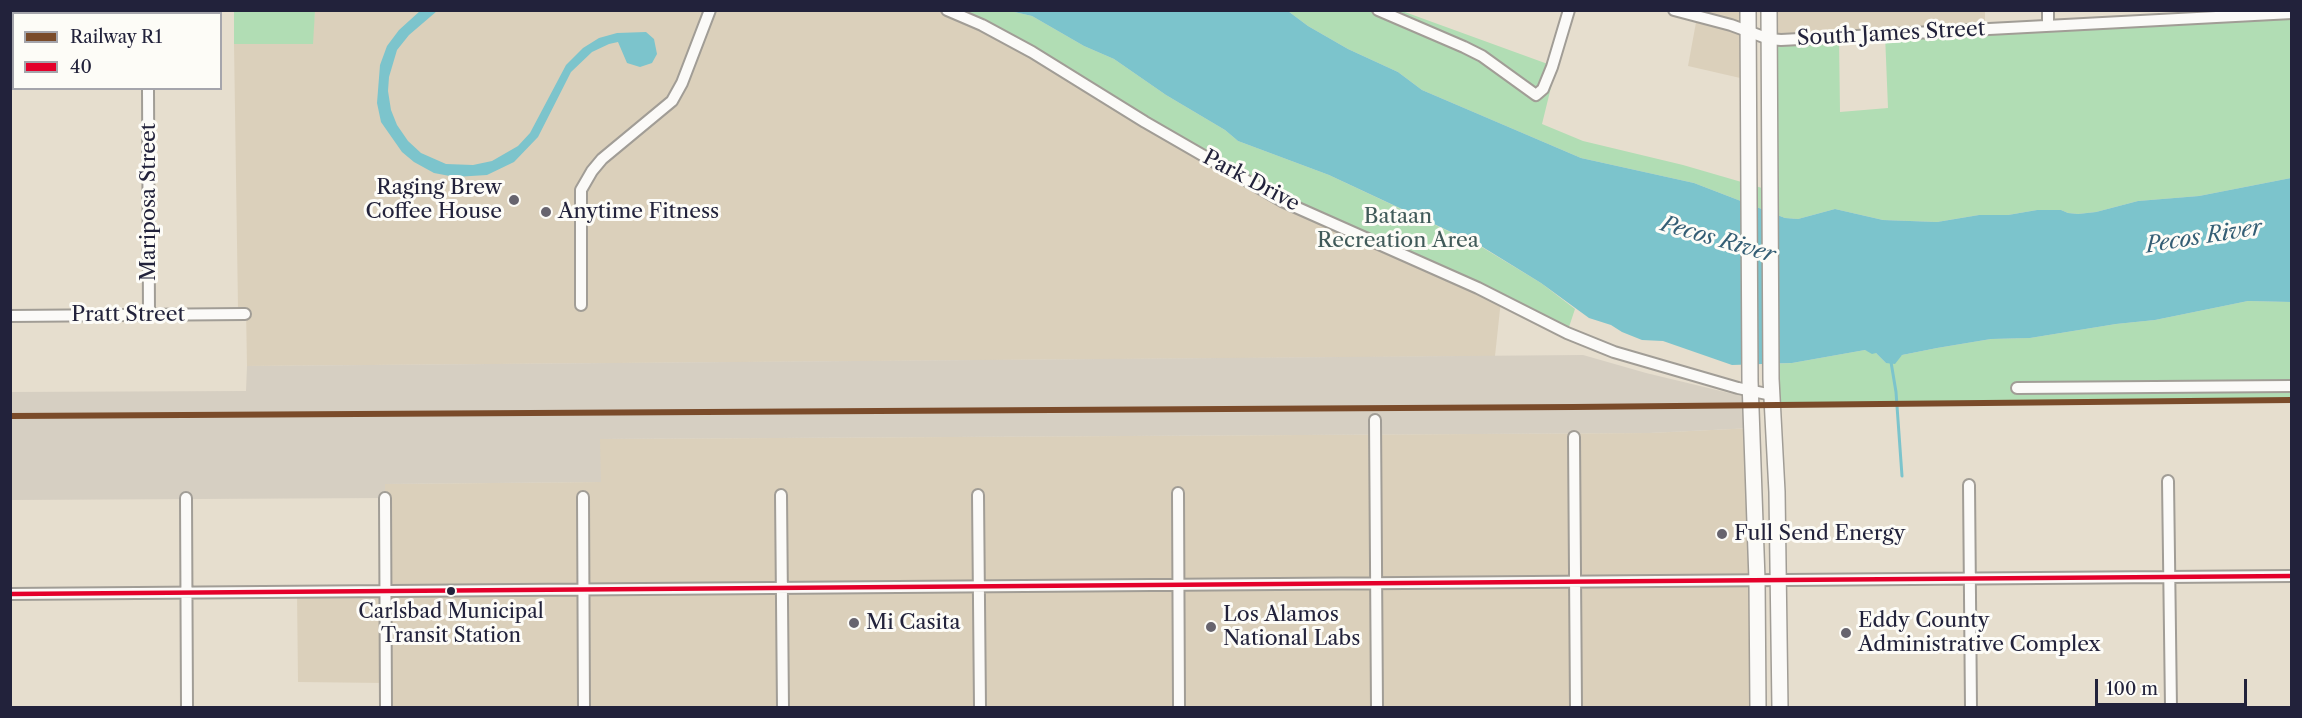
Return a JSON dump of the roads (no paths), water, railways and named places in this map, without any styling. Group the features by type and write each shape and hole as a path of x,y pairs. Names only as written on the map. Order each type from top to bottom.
{"highway":[{"path":"1748,10 1750,383 1757,580 1758,708"},
{"path":"1769,10 1772,395 1780,708"}],"street":[{"path":"581,305 581,190 602,159 672,101 682,83 710,10"},
{"name":"Park Drive","path":"947,10 1032,52 1145,122 1282,201 1478,288 1582,339 1643,362 1750,383 1772,395"},
{"path":"1378,10 1482,56 1536,95 1543,89 1552,67 1569,10"},
{"name":"South James Street","path":"1674,10 1769,39 1785,40 2292,13"},
{"path":"2048,10 2048,26"},
{"name":"Mariposa Street","path":"148,90 149,315"},
{"name":"Pratt Street","path":"10,316 245,314"},
{"path":"2017,388 2292,386"},
{"path":"1375,420 1377,708"},
{"path":"1574,437 1576,708"},
{"path":"2168,482 2171,708"},
{"path":"1969,485 1971,708"},
{"path":"1178,493 1179,708"},
{"path":"781,495 783,708"},
{"path":"978,495 981,708"},
{"path":"583,497 584,708"},
{"path":"186,498 187,708"},
{"path":"385,498 386,708"},
{"path":"10,594 2292,576"}],"water":[{"path":"420,11 437,11 409,35 397,50 389,77 388,91 391,110 397,125 408,141 421,153 446,164 473,165 492,161 518,146 530,133 566,65 583,48 599,38 617,33 646,32 654,39 657,54 652,63 640,67 627,63 618,42 592,52 571,72 538,137 514,162 487,175 455,177 434,173 414,162 402,152 381,122 377,103 380,65 387,46 399,30"},
{"name":"Pecos River","path":"1010,11 1288,11 1308,26 1348,49 1398,72 1422,90 1581,158 1694,183 1785,218 1798,219 1835,209 1883,220 1937,222 1979,215 2008,215 2037,210 2061,210 2078,214 2096,212 2138,201 2199,196 2291,178 2291,302 2248,301 2155,320 2030,338 1991,339 1902,355 1895,364 1886,363 1876,353 1872,354 1865,350 1792,363 1732,365 1663,341 1642,340 1611,325 1589,318 1541,283 1481,246 1329,175 1238,141 1225,130 1166,95 1114,59 1084,46 1032,16"}],"waterway":[{"path":"1891,362 1896,392 1902,476"}],"rail line":[{"name":"R1","path":"10,416 1573,407 2292,400"}],"place":[{"name":"Raging Brew Coffee House","path":"514,200"},
{"name":"Anytime Fitness","path":"546,212"},
{"name":"Full Send Energy","path":"1722,534"},
{"name":"Carlsbad Municipal Transit Station","path":"451,591"},
{"name":"Mi Casita","path":"854,623"},
{"name":"Los Alamos National Labs","path":"1211,627"},
{"name":"Eddy County Administrative Complex","path":"1846,633"}],"park label":[{"name":"Bataan Recreation Area","path":"1398,229"}]}
